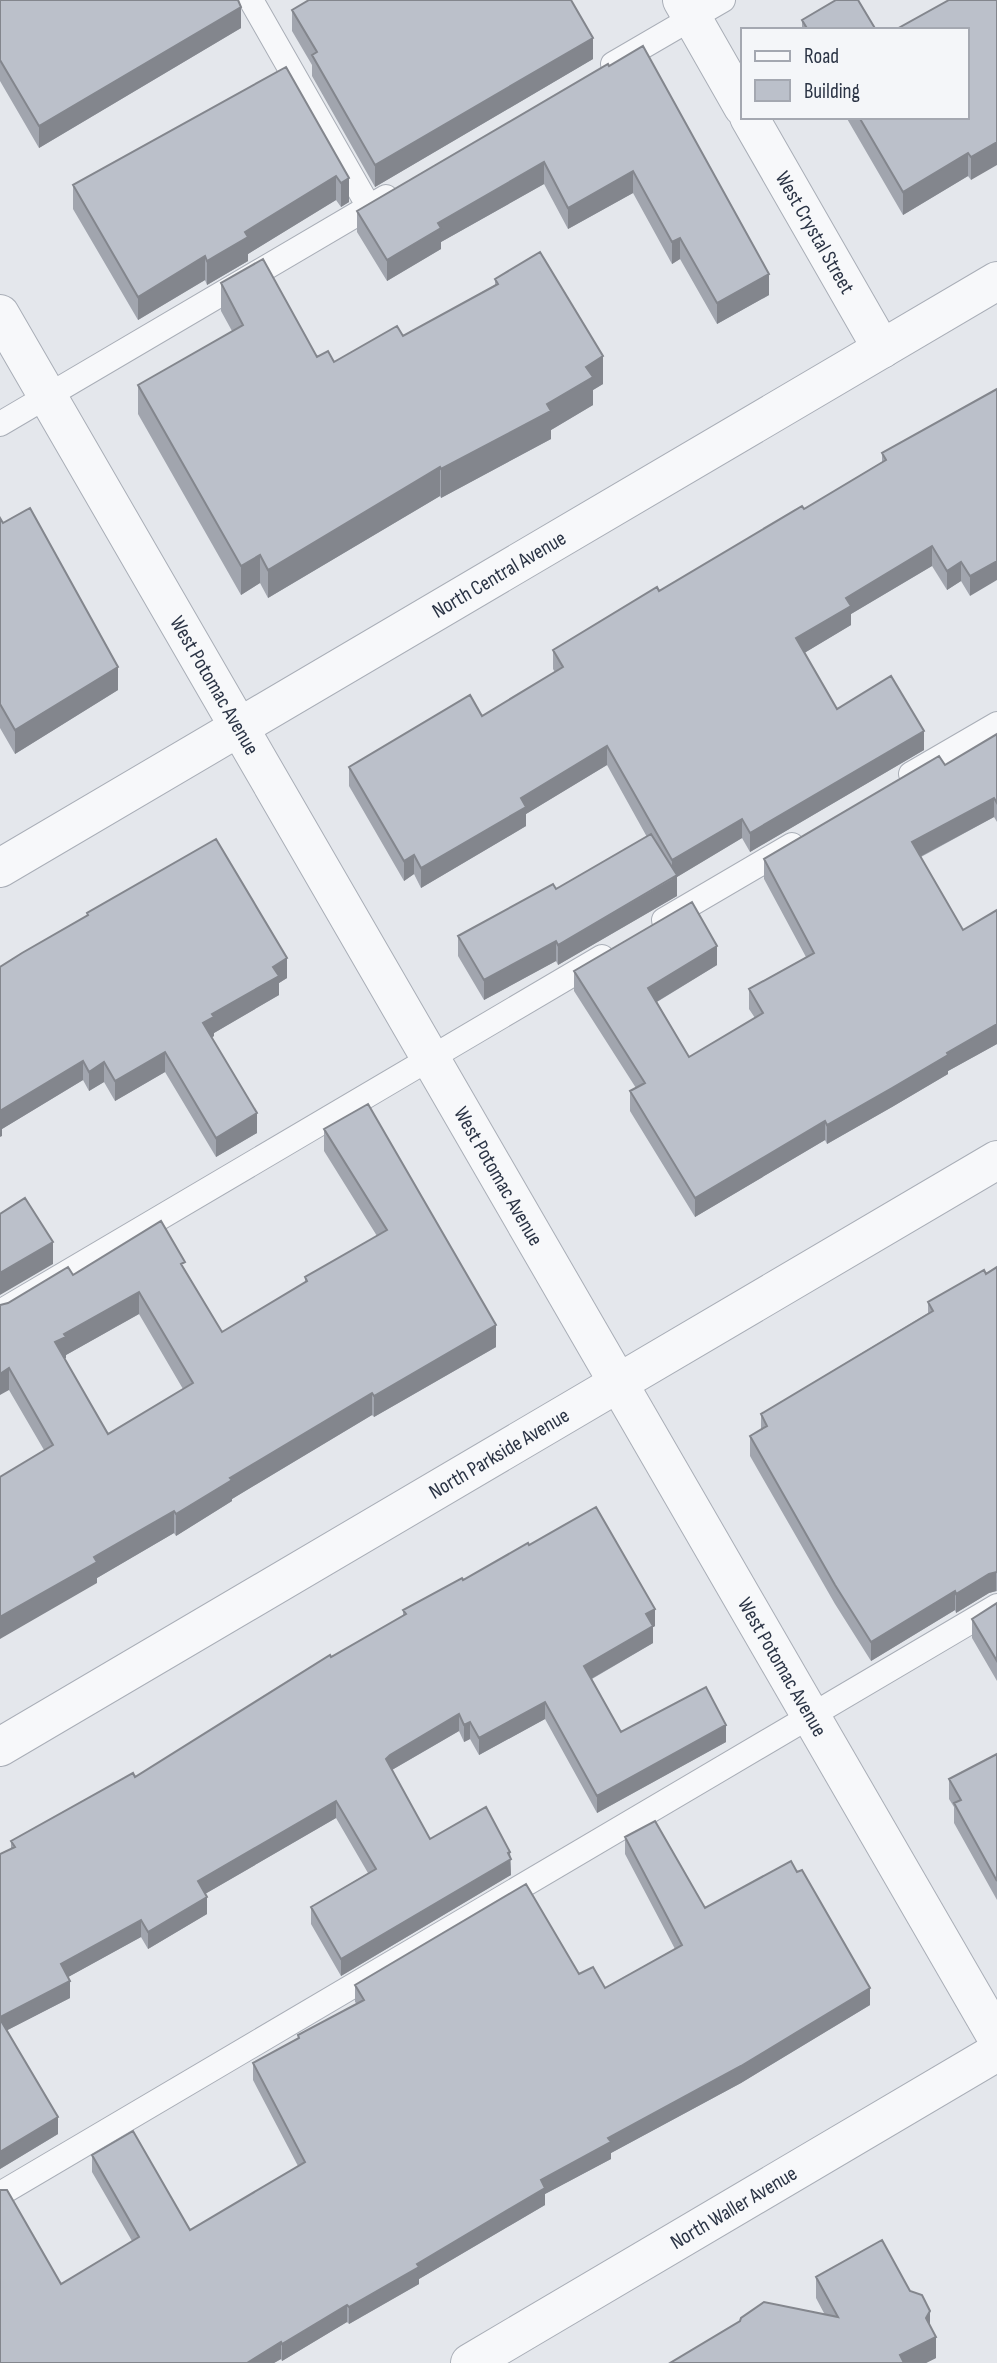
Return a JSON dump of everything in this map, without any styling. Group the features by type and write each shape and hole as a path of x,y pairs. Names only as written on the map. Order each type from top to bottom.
{"street":[{"path":"699,6 741,102"},
{"name":"West Crystal Street","path":"750,119 881,349"},
{"name":"North Central Avenue","path":"0,868 997,281"},
{"name":"West Potomac Avenue","path":"0,314 997,2038"},
{"name":"North Parkside Avenue","path":"0,1747 997,1160"},
{"name":"North Waller Avenue","path":"470,2363 997,2052"}],"lane":[{"path":"251,0 369,207"},
{"path":"592,77 699,6"},
{"path":"0,424 404,186"},
{"path":"891,786 997,723"},
{"path":"643,933 808,835"},
{"path":"0,1312 620,947"},
{"path":"0,2194 997,1606"}],"building":[{"path":"0,0 238,0 241,7 39,126 0,60"},
{"path":"309,0 571,0 593,38 375,165 312,55 317,52 292,10"},
{"path":"836,0 858,0 875,28 807,28 802,20"},
{"path":"949,0 997,0 997,142 971,157 968,153 903,192 860,119 969,119 969,28 899,28"},
{"path":"643,46 769,274 717,303 680,238 672,242 633,171 568,208 544,162 438,223 441,228 387,260 357,211"},
{"path":"286,67 349,178 341,183 336,176 245,232 248,237 207,261 205,256 138,297 73,185"},
{"path":"540,252 603,356 586,367 593,377 547,404 551,411 441,469 440,467 268,570 260,555 241,566 138,385 243,325 221,283 263,259 317,357 328,351 334,362 397,326 403,336 498,284 495,279"},
{"path":"997,389 997,561 970,576 961,562 947,571 932,546 846,598 851,606 796,638 837,709 891,676 924,731 750,833 742,819 672,860 607,746 521,798 526,807 421,868 414,855 404,861 349,767 470,695 482,716 563,667 553,650 657,587 659,591 802,506 804,509 886,460 882,453"},
{"path":"30,508 118,667 15,730 0,704 0,518 3,523"},
{"path":"997,734 997,803 994,798 912,842 963,930 997,910 997,1024 892,1088 827,1125 825,1121 695,1198 630,1091 645,1083 574,971 692,902 717,946 648,988 689,1057 763,1013 749,989 814,953 764,859 939,756 945,765"},
{"path":"651,834 677,875 558,945 556,941 484,980 458,936 553,884 556,889"},
{"path":"216,839 287,958 273,967 279,976 212,1014 214,1017 203,1023 257,1113 216,1138 165,1052 115,1081 104,1062 89,1072 83,1061 0,1111 0,967 88,915 87,913"},
{"path":"368,1104 496,1325 374,1396 372,1393 230,1478 232,1480 176,1514 174,1511 94,1557 97,1562 0,1617 0,1477 53,1445 9,1368 0,1374 0,1305 8,1303 68,1267 73,1275 161,1221 185,1262 181,1264 222,1332 307,1281 305,1277 387,1230 324,1129","holes":["139,1292 193,1383 108,1434 55,1342 66,1337 64,1334"]},
{"path":"25,1198 53,1242 0,1273 0,1214"},
{"path":"997,1267 997,1572 956,1594 955,1591 871,1642 835,1585 750,1436 767,1426 761,1414 933,1311 928,1302 984,1270 986,1274"},
{"path":"596,1507 655,1609 646,1614 653,1626 584,1666 621,1732 706,1687 726,1725 597,1796 545,1702 479,1738 470,1722 464,1725 459,1714 386,1759 430,1839 486,1807 510,1852 508,1853 511,1859 341,1959 311,1907 376,1869 336,1801 198,1881 207,1897 148,1932 141,1920 61,1964 70,1981 0,2017 0,1854 15,1847 11,1841 133,1773 135,1777 330,1655 331,1657 406,1614 403,1610"},
{"path":"997,1603 997,1661 972,1619"},
{"path":"997,1754 997,1881 954,1803 961,1800 949,1779"},
{"path":"655,1821 705,1908 791,1861 797,1872 802,1870 870,1988 741,2066 608,2138 611,2142 541,2180 545,2188 417,2264 419,2267 247,2363 0,2363 0,2190 7,2190 61,2284 139,2237 92,2155 133,2131 190,2230 305,2162 253,2063 299,2038 298,2035 364,2000 355,1985 526,1884 579,1974 593,1967 605,1988 682,1945 625,1837"},
{"path":"0,2019 58,2117 0,2152"},
{"path":"882,2240 910,2291 922,2295 930,2311 926,2318 936,2337 900,2355 904,2363 670,2363 740,2321 764,2302 838,2317 816,2277"}]}
